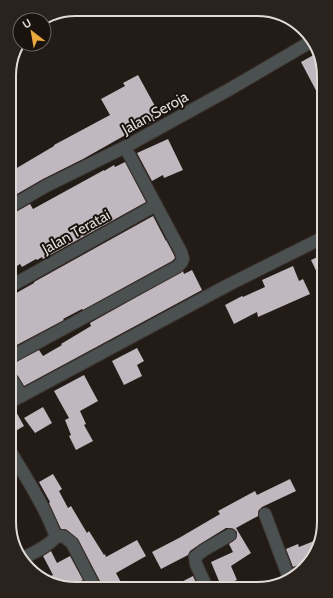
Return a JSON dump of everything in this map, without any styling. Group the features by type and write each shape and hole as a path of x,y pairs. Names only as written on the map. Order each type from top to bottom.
{"street":[{"name":"Jalan Seroja","path":"16,204 46,186 125,147 230,89 307,44"},
{"path":"16,354 181,263 183,259 181,252 125,147"},
{"name":"Jalan Teratai","path":"16,283 156,205"},
{"path":"17,399 230,284 317,240"},
{"path":"16,461 51,522 56,537"},
{"path":"265,514 287,574"},
{"path":"27,556 44,547 56,537 63,536 72,543 92,582"},
{"path":"204,582 196,564 195,557 204,550 230,536"}],"building":[{"path":"313,55 317,76 317,92 301,62"},
{"path":"138,75 161,117 146,125 145,124 16,195 16,168 54,145 110,115 101,99 125,86 123,83"},
{"path":"168,139 183,170 164,178 163,175 152,181 137,153"},
{"path":"125,162 146,202 43,259 42,257 22,267 20,264 16,267 16,212 30,204 33,209 104,170 114,165 115,167"},
{"path":"153,216 175,258 83,310 82,309 63,319 64,320 16,345 16,293"},
{"path":"317,257 317,273 311,260"},
{"path":"293,266 299,281 303,279 310,294 258,317 257,312 234,324 225,305 242,296 243,297 265,287 262,280"},
{"path":"192,270 202,290 24,386 16,374 16,362 39,350 43,356 91,326 90,323 183,271 184,274"},
{"path":"137,348 144,361 137,365 142,376 124,385 112,361"},
{"path":"84,375 98,401 80,411 86,424 84,425 93,441 76,450 69,436 71,435 65,420 69,418 54,391"},
{"path":"43,407 52,423 35,433 24,418"},
{"path":"16,412 24,426 16,431"},
{"path":"53,474 62,489 59,491 68,508 71,506 87,533 89,531 106,557 137,540 146,556 116,573 121,582 100,582 78,539 67,530 61,529 49,503 50,502 39,482"},
{"path":"290,479 296,491 262,507 258,512 258,516 236,528 251,553 231,566 237,580 232,582 219,582 211,562 233,552 229,544 236,539 237,532 230,528 226,528 190,551 188,555 161,569 152,552 220,514 218,511 255,491 257,495"},
{"path":"313,541 305,558 298,565 293,567 286,549 298,544 299,547"},
{"path":"51,551 57,563 70,556 83,580 76,582 61,580 51,576 53,575 43,556"},
{"path":"193,576 196,582 182,582"}]}
